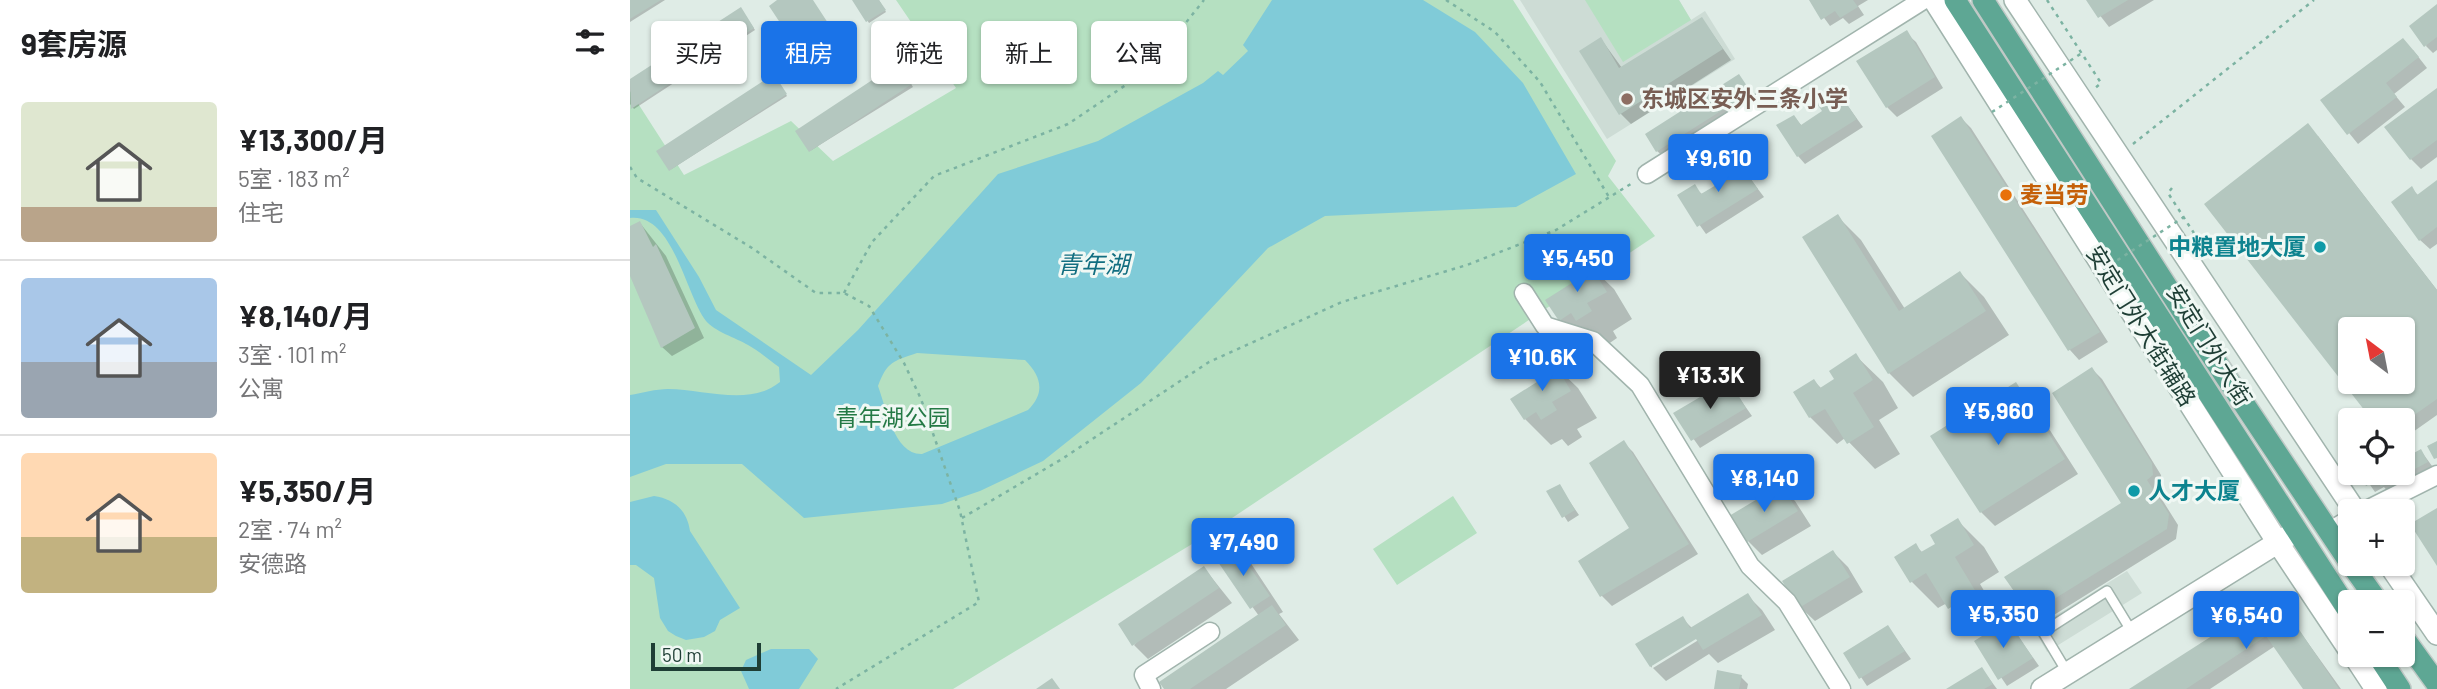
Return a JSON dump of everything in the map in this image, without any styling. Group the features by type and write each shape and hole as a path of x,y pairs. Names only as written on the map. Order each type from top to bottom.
{"main road":[{"name":"安定门外大街","path":"1955,0 2287,537 2338,599"},
{"name":"安定门外大街","path":"1983,0 2338,545"},
{"path":"2415,654 2437,684"},
{"path":"2386,667 2400,689"}],"street":[{"path":"1647,174 1923,0"},
{"name":"安定门外大街辅路","path":"1934,0 2287,537 2338,629"},
{"path":"2015,0 2347,499"},
{"path":"1524,293 1545,326 1593,341 1640,385 1750,566 1787,602 1841,689"},
{"path":"2389,499 2437,475"},
{"path":"2329,532 2338,526"},
{"path":"2042,689 2287,537"},
{"path":"2397,576 2437,634"},
{"path":"1151,689 1144,676 1210,632"},
{"name":"安定门外大街辅路","path":"2361,667 2376,689"}],"lane":[{"path":"2068,673 2043,632 2092,600 2108,591 2133,633"}],"path":[{"path":"844,293 872,242 934,176 1068,124 1148,70 1204,0"},
{"path":"1446,0 1495,32 1540,82 1609,197"},
{"path":"2047,0 2101,83"},
{"path":"2117,156 2314,0"},
{"path":"1992,112 2082,53"},
{"path":"630,167 637,178 752,248 816,293 844,293 869,306 904,363 934,435 962,518 979,602 836,689"},
{"path":"962,518 1062,459 1209,362 1342,302 1466,265 1556,230 1647,174"},
{"path":"2172,188 2168,193 2201,244 2208,238"},
{"path":"2096,274 2184,217"}],"shaded area":[{"name":"东城区安外三条小学","path":"1520,0 1679,0 1691,20 1705,11 1735,59 1607,139"},
{"path":"2127,571 2142,593 2047,652 2034,629"}],"green space":[{"name":"青年湖公园","path":"896,0 1513,0 1616,161 1608,176 1655,236 1202,538 953,689 630,689 630,91 684,175 791,121 833,161 956,88 953,84 967,84 967,21 910,21"},
{"path":"1585,0 1679,0 1691,20 1623,62"},
{"path":"1453,496 1477,533 1397,585 1373,549"}],"water":[{"name":"青年湖","path":"1272,0 1423,0 1475,32 1523,83 1576,174 1516,207 1325,216 1268,248 1141,383 1043,461 980,491 942,504 804,518 742,464 666,464 630,477 630,395 668,389 726,395 754,394 780,382 779,367 752,347 706,321 667,241 657,228 645,220 630,218 630,210 656,210 699,277 716,310 811,375 858,330 998,174 1098,141 1203,83 1218,71 1223,75 1248,51 1243,45","holes":["917,353 1025,360 1035,373 1039,385 1037,397 1028,410 922,454 904,447 892,428 878,386 888,367 896,361"]},
{"path":"654,496 668,500 683,511 690,531 740,608 720,620 715,631 704,637 686,640 668,631 660,618 654,578 636,565 630,565 630,502"},
{"path":"771,649 809,649 818,659 799,689 749,689 741,671 746,660"}],"building":[{"path":"630,0 661,0 630,19"},
{"path":"777,0 813,0 827,21 779,21 769,6"},
{"path":"852,0 879,0 886,10 866,22"},
{"path":"1809,0 1853,0 1858,7 1840,18 1835,11 1821,20"},
{"path":"2086,0 2128,0 2098,18"},
{"path":"2437,4 2437,37 2424,47 2409,26"},
{"path":"741,7 754,28 747,33 747,21 719,21"},
{"path":"1702,17 1723,49 1619,115 1579,51 1601,37 1619,68"},
{"path":"1907,30 1935,77 1886,108 1856,61"},
{"path":"2403,38 2419,57 2386,83 2397,97 2347,135 2320,100"},
{"path":"651,65 651,84 669,84 631,109 630,79"},
{"path":"1739,74 1751,92 1656,152 1645,134"},
{"path":"871,81 871,84 912,84 809,152 795,131"},
{"path":"761,82 780,84 787,94 669,171 656,151"},
{"path":"1836,88 1857,119 1797,157 1776,125 1794,115 1801,125 1822,111 1815,101"},
{"path":"2437,88 2437,140 2410,160 2384,127"},
{"path":"1961,116 2100,332 2068,351 1931,136"},
{"name":"中粮置地大厦","path":"2308,123 2437,290 2437,399 2415,415 2415,408 2363,408 2352,394 2415,394 2415,317 2338,317 2338,376 2204,204"},
{"path":"1736,158 1758,189 1697,227 1677,195 1695,184 1701,194 1723,181 1716,171"},
{"path":"2437,180 2437,227 2419,241 2391,202 2412,186 2417,195"},
{"path":"1838,214 1899,311 1960,271 1986,311 1888,374 1802,237"},
{"path":"640,221 653,247 656,244 695,328 661,348 630,276 630,226"},
{"path":"1587,260 1607,292 1587,303 1592,311 1576,321 1571,313 1559,321 1545,300 1575,281 1570,272"},
{"path":"1856,353 1873,380 1853,393 1874,427 1847,444 1825,409 1809,418 1793,392 1814,379 1820,388 1834,379 1829,371"},
{"path":"1552,359 1571,391 1552,402 1557,410 1541,420 1536,412 1524,420 1510,399 1540,380 1534,371"},
{"name":"人才大厦","path":"2092,367 2152,463 2153,475 2147,480 2169,514 2167,529 2030,614 2004,577 2121,503 2052,393"},
{"path":"1729,380 1746,408 1691,441 1673,413"},
{"path":"2016,382 2065,459 1980,513 1930,436"},
{"path":"1624,440 1689,544 1600,597 1578,561 1629,528 1589,463"},
{"path":"2437,441 2437,458 2434,459 2427,446"},
{"path":"2421,449 2428,462 2415,469 2415,452"},
{"path":"1560,484 1575,510 1562,518 1546,491"},
{"path":"1781,485 1798,511 1747,542 1729,516"},
{"path":"2437,508 2437,566 2415,532 2415,521"},
{"path":"1958,518 1974,545 1955,557 1976,592 1948,609 1926,573 1910,583 1894,557 1916,543 1921,552 1935,544 1930,535"},
{"path":"1235,546 1270,596 1250,609 1216,559"},
{"path":"1833,550 1850,577 1799,608 1782,581"},
{"path":"1204,566 1219,588 1132,646 1118,624"},
{"path":"1748,593 1762,615 1703,650 1696,639 1650,667 1635,644 1683,616 1690,628"},
{"path":"2276,595 2339,689 2303,689 2266,636 2186,689 2129,689"},
{"path":"1272,605 1286,625 1190,689 1164,689 1159,682"},
{"path":"2008,620 2033,658 1998,680 1974,641"},
{"path":"1888,625 1905,651 1859,679 1843,653"},
{"path":"1982,667 1993,684 1984,689 1946,689"},
{"path":"1717,670 1742,675 1739,689 1714,689"},
{"path":"1052,678 1060,689 1036,689"}],"place":[{"name":"东城区安外三条小学","path":"1627,99"},
{"name":"麦当劳","path":"2006,195"},
{"name":"中粮置地大厦","path":"2320,247"},
{"name":"人才大厦","path":"2134,491"}]}
